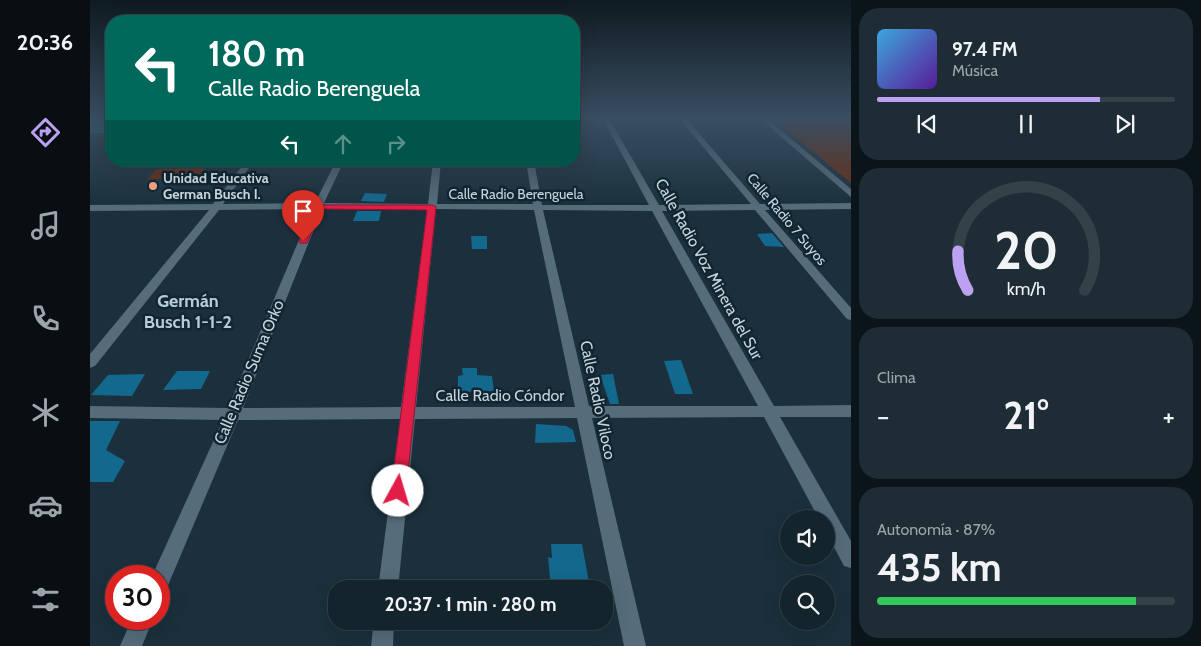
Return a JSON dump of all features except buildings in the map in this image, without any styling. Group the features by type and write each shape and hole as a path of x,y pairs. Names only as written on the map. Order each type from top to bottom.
{"street":[{"name":"Calle Radio Voz Minera del Sur","path":"622,147 770,410 851,559"},
{"name":"Calle Radio 7 Suyos","path":"707,147 851,316"},
{"path":"796,147 851,194"},
{"path":"90,363 216,207 246,167"},
{"name":"Calle Radio Suma Orko","path":"167,565 233,414 318,206 337,167"},
{"path":"389,580 436,167"},
{"name":"Calle Radio Viloco","path":"531,167 538,208 582,412 635,646"},
{"name":"Calle Radio Berenguela","path":"90,208 851,206"},
{"path":"90,220 103,208"},
{"name":"Calle Radio Cóndor","path":"90,412 233,414 851,411"},
{"path":"131,646 138,630"},
{"path":"382,646 383,630"}],"shaded area":[{"path":"808,147 851,147 851,183"},
{"path":"205,168 196,179 147,179 157,169"}],"place":[{"name":"Unidad Educativa German Busch I.","path":"153,186"}],"district":[{"name":"Germán Busch 1-1-2","path":"188,311"}],"route":[{"path":"303,241 318,206 432,207 398,491"}]}
